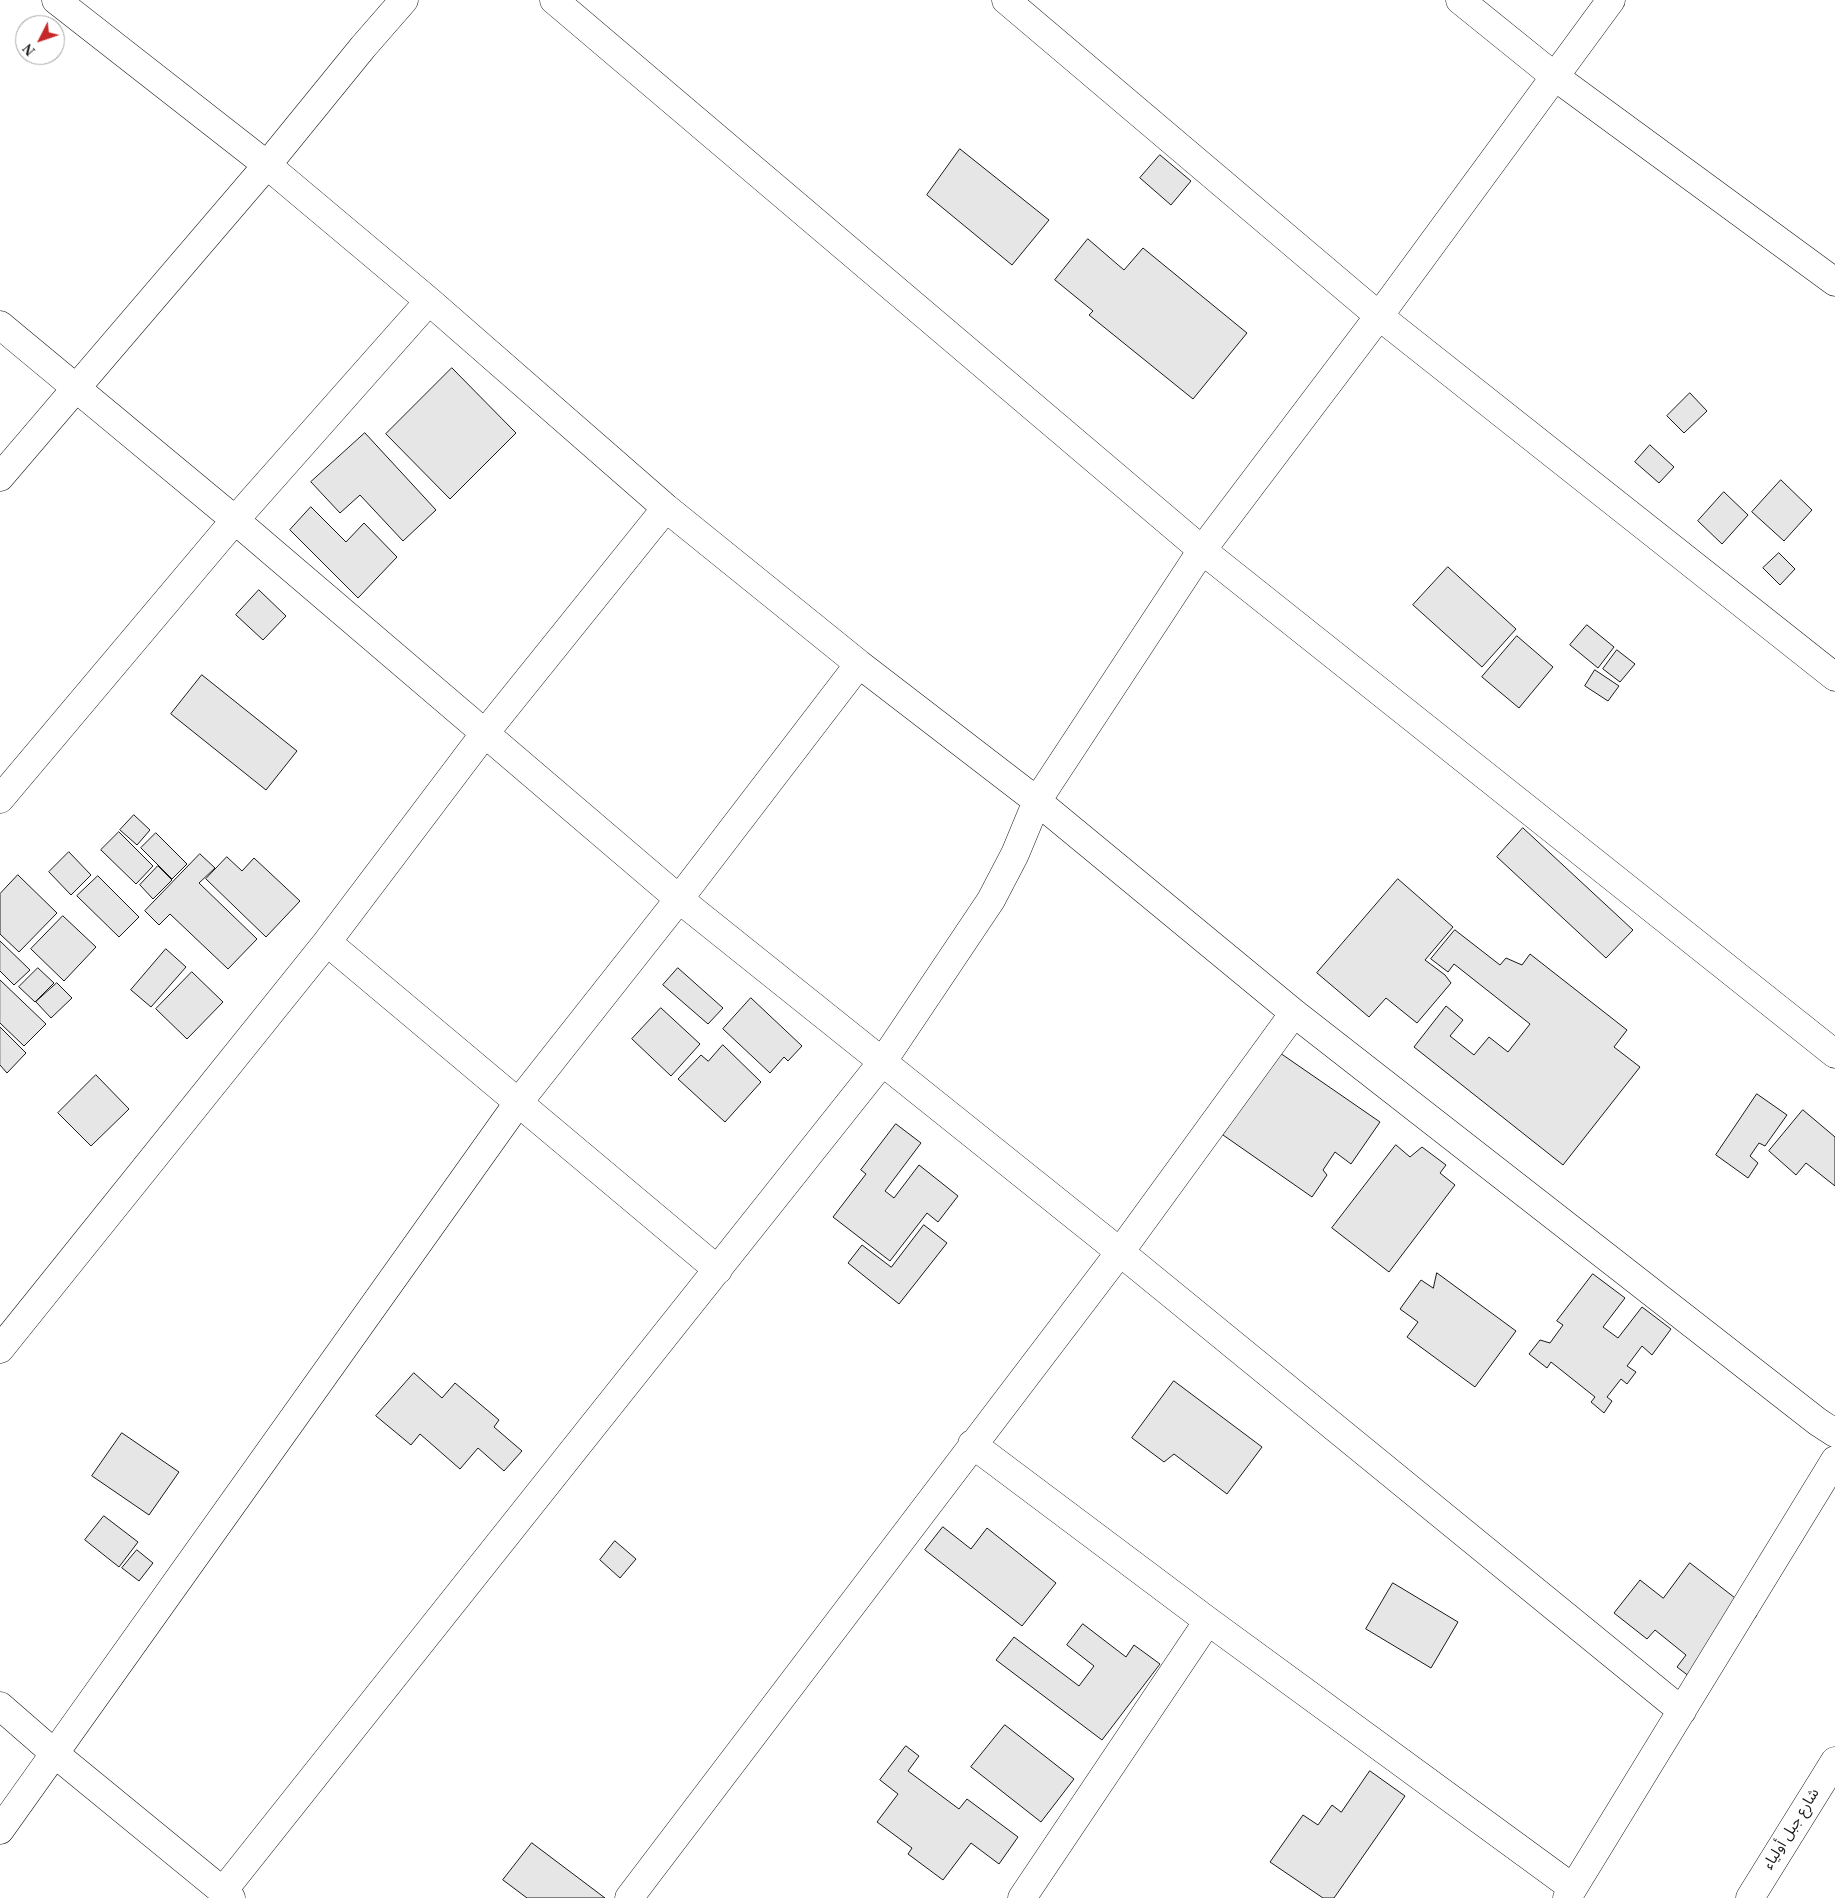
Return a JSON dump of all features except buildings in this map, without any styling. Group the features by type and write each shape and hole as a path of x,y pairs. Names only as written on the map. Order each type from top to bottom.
{"main road":[{"path":"56,0 267,165 428,301 666,508 859,664 1037,801 1294,1013 1818,1422 1835,1433"},
{"path":"0,477 267,165 363,47 404,0"},
{"path":"554,0 1202,550 1835,1054"},
{"path":"1006,0 1379,316 1835,678"},
{"path":"1460,0 1554,76 1835,282"},
{"path":"0,1706 54,1753 227,1895 883,1062 991,900 1015,854 1037,801 1202,550 1379,316 1611,0"},
{"path":"0,799 236,520 428,301"},
{"path":"0,325 236,520 680,899 1120,1252 1682,1711"},
{"path":"0,1349 327,942 485,733 666,508"},
{"path":"0,1830 518,1103 680,899 859,664"},
{"path":"327,942 518,1103 618,1184 718,1270"},
{"path":"629,1898 972,1444 1120,1252 1294,1013"},
{"path":"972,1444 1570,1893 1835,1460"},
{"path":"1022,1898 1208,1621"},
{"name":"شارع جبل أولياء","path":"1750,1898 1835,1762"}]}
